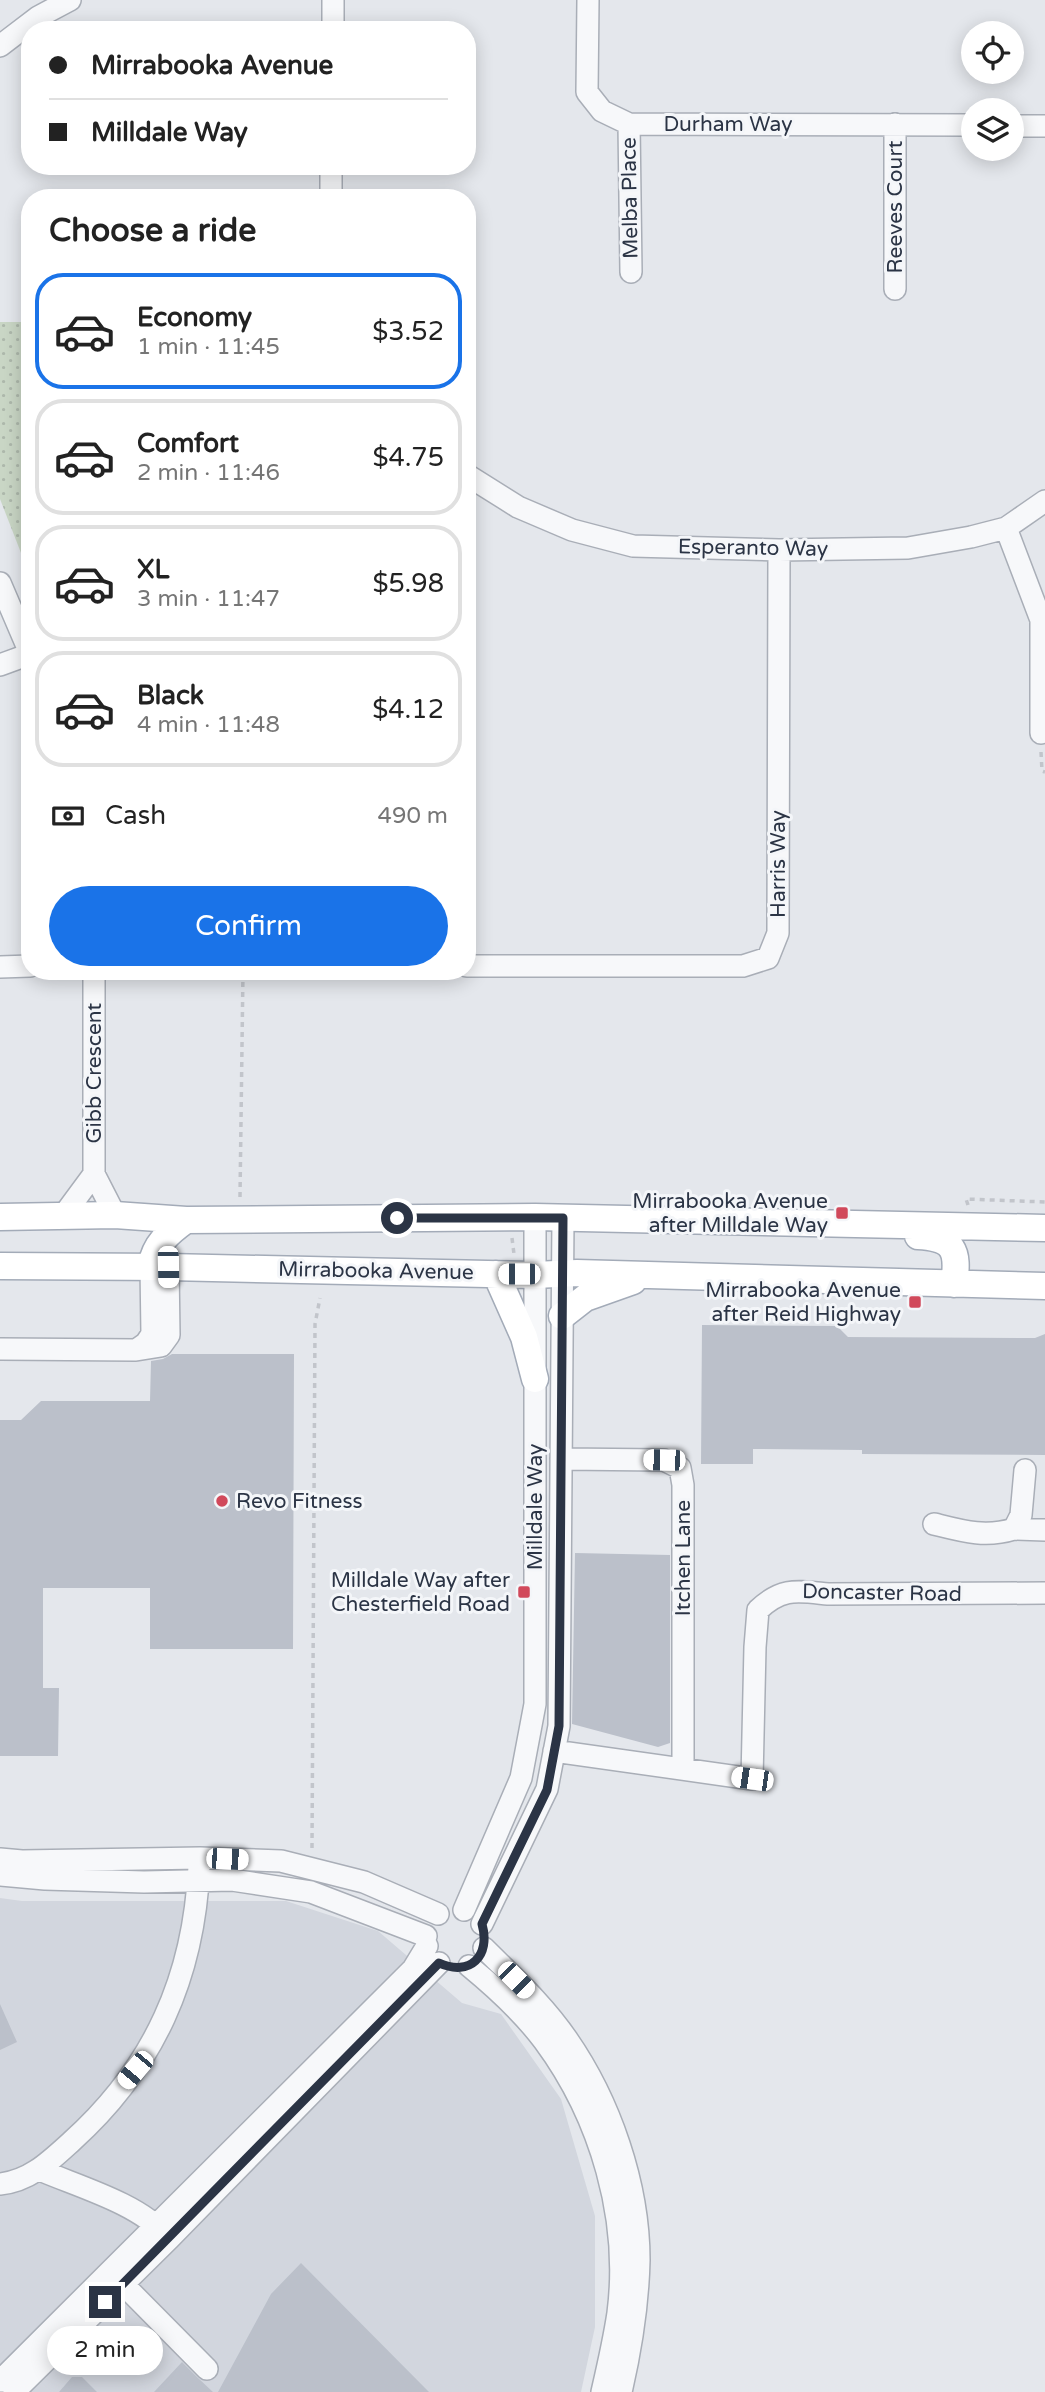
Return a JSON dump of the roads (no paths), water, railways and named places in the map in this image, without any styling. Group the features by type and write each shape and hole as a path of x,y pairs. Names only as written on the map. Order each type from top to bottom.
{"main road":[{"path":"0,1217 115,1215 186,1220 534,1217 1045,1228"},
{"path":"160,1267 153,1253 161,1241 186,1220"},
{"path":"819,1223 877,1233 945,1240 956,1257 954,1284"},
{"name":"Mirrabooka Avenue","path":"1,1267 160,1267 534,1275 562,1273 1045,1286"},
{"path":"496,1274 524,1337 535,1379"},
{"path":"562,1316 587,1296 655,1275"}],"street":[{"path":"34,21 70,0"},
{"path":"333,0 333,21"},
{"path":"588,0 587,92 602,111 628,124"},
{"path":"0,46 21,31"},
{"name":"Durham Way","path":"628,124 961,125"},
{"name":"Melba Place","path":"628,124 631,272"},
{"name":"Reeves Court","path":"895,124 895,289"},
{"path":"1024,126 1045,126"},
{"name":"Esperanto Way","path":"476,481 518,507 561,526 633,546 779,550 908,548 1006,528 1045,500"},
{"path":"1006,528 1041,620 1041,733"},
{"name":"Harris Way","path":"476,967 743,966 768,958 778,933 779,550"},
{"path":"0,583 21,632"},
{"path":"0,665 21,657"},
{"path":"0,967 21,966"},
{"name":"Gibb Crescent","path":"94,980 94,1174 115,1215"},
{"name":"Gibb Crescent","path":"63,1216 94,1174"},
{"name":"Milldale Way","path":"464,1910 521,1778 536,1704 534,1217"},
{"name":"Milldale Way","path":"482,1924 547,1790 559,1726 563,1218"},
{"path":"0,1349 136,1350 161,1346 169,1335 160,1267"},
{"name":"Itchen Lane","path":"561,1459 664,1460 680,1468 683,1485 683,1769"},
{"path":"1014,1529 1021,1515 1025,1469"},
{"path":"934,1524 977,1535 1003,1533 1014,1529 1045,1530"},
{"name":"Doncaster Road","path":"554,1751 752,1779 758,1610 771,1598 793,1591 828,1594 1045,1593"},
{"path":"0,1858 22,1861 200,1858 281,1861 364,1882 438,1914"},
{"path":"0,2184 13,2183 40,2170 87,2128 135,2070 160,2029 180,1983 190,1948 200,1858"},
{"path":"0,1875 78,1880 232,1880 311,1892 430,1948 448,1968 459,1969 478,1959 484,1948 485,1936 482,1924 474,1915 464,1910 455,1908 438,1914 430,1923 430,1948 163,2232 116,2278 0,2381"},
{"path":"484,1948 532,1996 567,2038 575,2072"},
{"path":"469,1966 500,1992 602,2101 615,2136 628,2178 639,2257 638,2297 629,2360 612,2390"},
{"path":"40,2170 139,2212 163,2232"},
{"path":"116,2278 207,2369"},
{"path":"14,2392 116,2278"}],"place":[{"name":"Mirrabooka Avenue after Milldale Way","path":"842,1213"},
{"name":"Mirrabooka Avenue after Reid Highway","path":"915,1302"},
{"name":"Revo Fitness","path":"222,1501"},
{"name":"Milldale Way after Chesterfield Road","path":"524,1592"}]}
